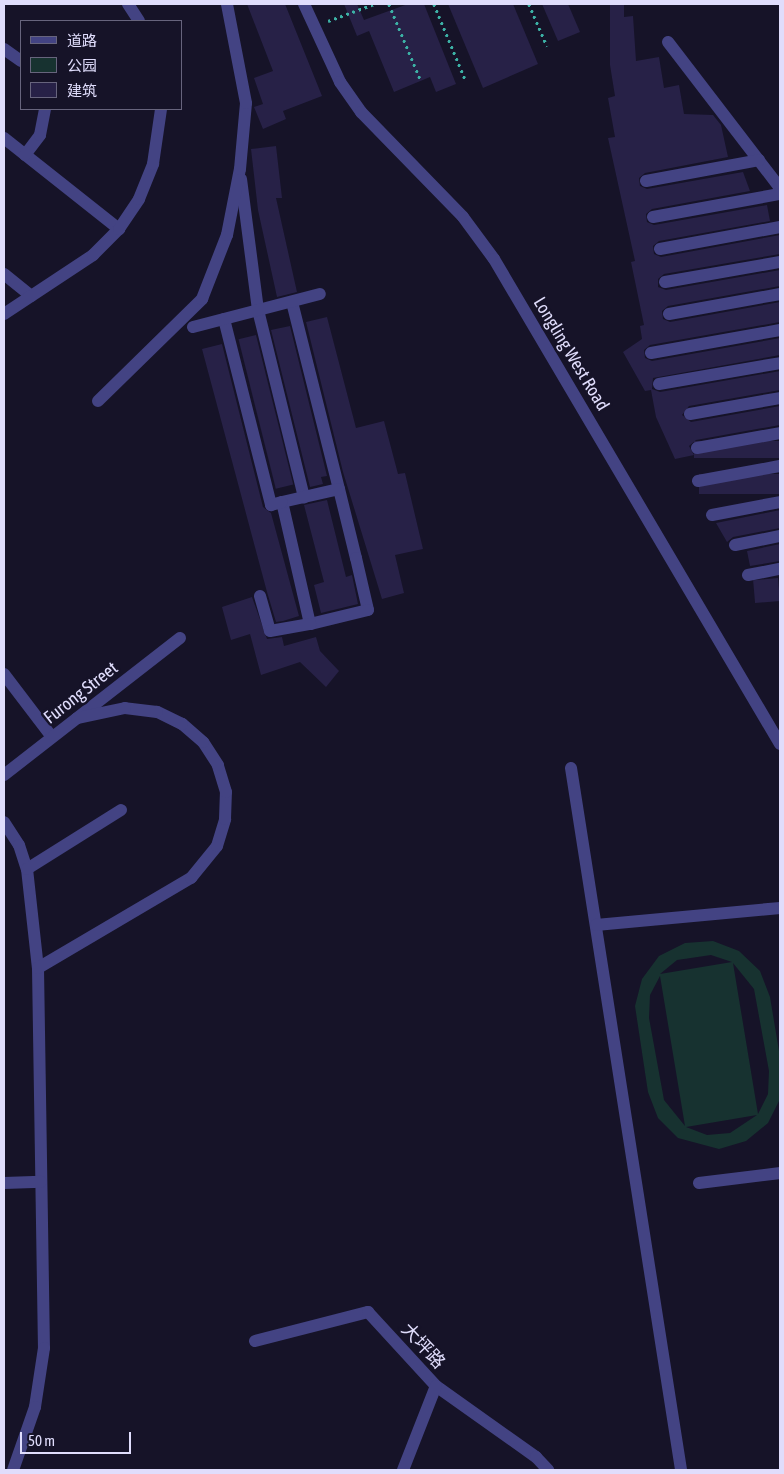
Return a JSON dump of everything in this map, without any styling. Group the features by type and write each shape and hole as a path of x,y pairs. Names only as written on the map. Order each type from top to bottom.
{"street":[{"path":"128,4 138,20"},
{"path":"98,401 202,299 227,235 240,169 246,103 227,4"},
{"name":"Longling West Road","path":"304,4 340,82 360,112 463,217 494,259 780,744"},
{"path":"668,42 780,188"},
{"path":"4,49 20,60"},
{"path":"25,155 40,135 45,110"},
{"path":"4,314 93,255 119,229 139,198 153,164 160,110"},
{"path":"4,138 119,229"},
{"path":"646,180 759,160"},
{"path":"240,169 258,310 304,497"},
{"path":"653,216 780,194"},
{"path":"660,249 780,227"},
{"path":"665,282 780,262"},
{"path":"4,274 31,296"},
{"path":"193,327 320,294"},
{"path":"669,314 780,294"},
{"path":"260,596 270,631 310,624 368,610 292,302"},
{"path":"224,319 271,505 338,489"},
{"path":"651,353 780,330"},
{"path":"658,384 780,363"},
{"path":"690,414 780,398"},
{"path":"697,448 780,433"},
{"path":"698,481 780,466"},
{"path":"282,502 310,624"},
{"path":"712,515 780,502"},
{"path":"736,544 780,536"},
{"path":"748,575 780,569"},
{"name":"Furong Street","path":"4,775 180,638"},
{"path":"4,674 52,737"},
{"path":"38,968 191,878 217,846 225,820 226,792 218,765 203,742 182,724 157,712 124,708 77,718"},
{"path":"571,768 681,1470"},
{"path":"27,869 120,810"},
{"path":"4,822 19,845 27,869 38,968 44,1348 35,1407 14,1470"},
{"path":"596,925 780,908"},
{"path":"699,1183 780,1173"},
{"path":"4,1183 41,1182"},
{"name":"大坪路","path":"255,1341 368,1312 436,1386 536,1456 548,1470"},
{"path":"403,1470 436,1386"}],"path":[{"path":"328,21 374,4"},
{"path":"389,4 421,81"},
{"path":"434,4 465,79"},
{"path":"529,4 547,46"}],"green space":[{"path":"713,941 739,951 760,971 770,997 780,1057 780,1099 768,1123 746,1141 719,1149 678,1138 658,1118 648,1092 635,1006 642,979 659,956 685,943","holes":["711,955 732,962 660,974 677,960","733,963 754,989 769,1071 768,1094 758,1114","660,976 685,1126 664,1100 649,1018 650,995","757,1115 730,1133 707,1135 686,1127"]}],"building":[{"path":"247,4 285,4 322,96 283,111 286,119 263,129 254,107 263,104 254,78 273,71"},
{"path":"344,4 357,4 364,20 408,4 424,4 456,84 436,92 430,77 394,92 369,31 357,36"},
{"path":"448,4 513,4 538,64 483,88"},
{"path":"542,4 568,4 580,32 558,41"},
{"path":"610,4 624,4 624,17 633,16 636,61 659,57 664,88 679,85 684,114 713,115 721,125 728,157 645,173 639,178 640,186 647,189 743,172 750,191 652,209 646,214 647,222 654,225 767,205 770,221 659,241 653,246 654,254 661,257 780,235 780,254 664,274 658,279 658,287 666,290 780,270 780,286 668,306 662,311 663,319 670,322 780,302 780,322 650,345 644,350 645,358 652,361 780,338 780,355 653,378 652,389 660,392 780,371 780,390 689,406 682,415 691,422 780,406 780,425 696,440 689,446 694,455 675,459 656,417 651,390 645,391 623,352 642,339 640,326 644,325 631,262 635,261 608,138 615,137 608,98 615,96 610,65"},
{"path":"276,146 282,198 276,198 297,292 277,297 258,210 251,149"},
{"path":"327,317 356,428 384,421 398,474 405,473 423,549 395,555 404,593 382,599 343,472 306,322"},
{"path":"290,326 327,476 321,477 323,484 310,487 271,330"},
{"path":"256,335 293,484 276,489 239,339"},
{"path":"222,344 263,507 271,513 299,616 283,621 276,622 267,592 202,349"},
{"path":"694,441 780,441 780,458 694,458"},
{"path":"699,474 780,474 780,494 699,494"},
{"path":"327,500 346,577 352,575 358,604 321,613 314,585 324,582 304,505"},
{"path":"780,510 780,528 733,537 727,542 716,523"},
{"path":"780,544 780,561 750,566 747,551"},
{"path":"778,578 780,601 755,603 753,580"},
{"path":"252,597 267,639 282,637 284,646 316,637 320,651 339,671 326,687 300,662 261,675 250,634 231,640 222,607"}]}
